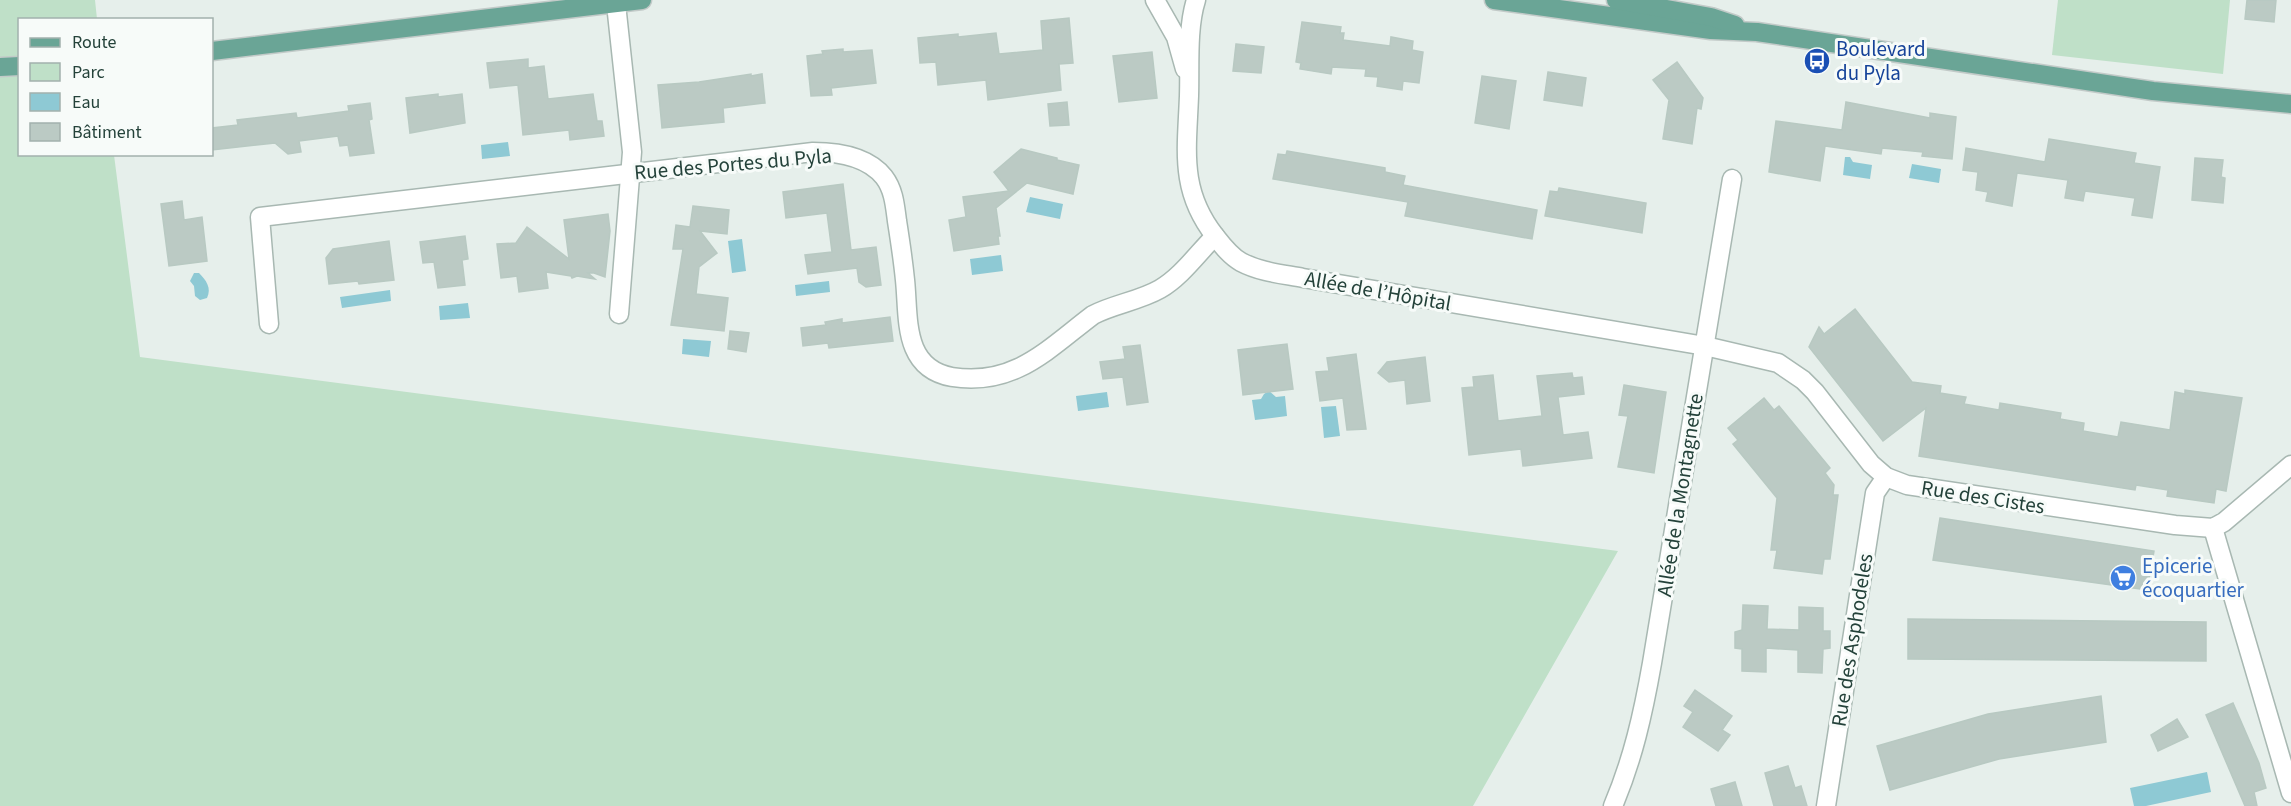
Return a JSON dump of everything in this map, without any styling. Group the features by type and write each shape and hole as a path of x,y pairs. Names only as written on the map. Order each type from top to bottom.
{"main road":[{"path":"637,1 642,0"},
{"path":"213,51 648,0"},
{"path":"1494,0 1711,30 1757,32 2153,91 2291,104"},
{"path":"1616,0 1711,17 1757,32"},
{"path":"0,67 18,66"}],"street":[{"name":"Allée de l’Hôpital","path":"1155,0 1176,37 1189,89"},
{"name":"Allée de l’Hôpital","path":"1196,0 1192,18 1189,89 1187,161 1189,184 1194,203 1202,219 1226,250 1239,261 1260,269 1705,346"},
{"path":"616,4 632,152 619,314"},
{"name":"Rue des Portes du Pyla","path":"269,324 260,217 813,152 841,154 874,168 884,177 895,202 910,340 914,350 932,369 948,376 958,378 997,376 1020,369 1093,315 1104,309 1147,296 1168,284 1215,236"},
{"name":"Allée de la Montagnette","path":"1612,806 1624,780 1639,734 1732,179"},
{"name":"Rue des Cistes","path":"1705,346 1778,363 1803,380 1870,464 1886,477 1907,485 2175,525 2213,528"},
{"path":"2291,465 2224,522 2213,528 2291,793"},
{"name":"Rue des Asphodeles","path":"1826,806 1875,493 1886,477"}],"green space":[{"path":"0,0 95,0 97,18 18,18 18,156 114,156 140,357 1618,551 1473,806 0,806"},
{"path":"2058,0 2230,0 2223,74 2052,55"}],"water":[{"path":"508,142 510,156 482,159 481,145"},
{"path":"1845,157 1850,157 1853,162 1872,165 1870,179 1843,175"},
{"path":"1912,164 1941,169 1939,183 1909,178"},
{"path":"1030,197 1063,204 1060,219 1026,212"},
{"path":"742,239 746,271 732,273 728,241"},
{"path":"1001,255 1003,271 972,275 970,259"},
{"path":"194,273 199,273 204,278 209,291 207,298 200,300 195,296 194,286 190,281"},
{"path":"829,281 830,292 796,296 795,285"},
{"path":"390,290 391,301 342,308 340,297"},
{"path":"468,303 470,318 440,320 439,306"},
{"path":"683,339 711,341 709,357 682,354"},
{"path":"1269,391 1276,397 1285,396 1287,416 1255,420 1252,400 1261,399"},
{"path":"1107,392 1109,407 1078,411 1076,396"},
{"path":"1336,406 1340,436 1324,438 1321,407"},
{"path":"2207,772 2211,792 2146,806 2134,806 2130,788"}],"building":[{"path":"2247,0 2276,0 2274,22 2245,19"},
{"path":"1069,18 1073,63 1059,64 1061,90 988,100 986,80 938,85 936,62 920,63 918,38 996,33 999,54 1043,50 1041,21"},
{"path":"1302,22 1341,27 1340,33 1344,33 1343,40 1390,46 1391,37 1413,41 1412,50 1423,52 1419,83 1403,81 1402,90 1377,86 1378,77 1365,76 1366,69 1332,67 1331,74 1300,69 1301,63 1296,62"},
{"path":"1236,44 1264,47 1261,73 1233,71"},
{"path":"843,49 843,52 872,50 876,83 831,88 832,95 811,96 807,56 823,54 822,51"},
{"path":"1152,52 1157,98 1119,102 1113,56"},
{"path":"528,59 528,68 544,66 548,99 593,94 597,121 602,121 604,136 570,140 569,130 523,135 518,85 490,88 487,63"},
{"path":"1677,62 1703,98 1701,109 1697,108 1692,144 1663,139 1669,100 1653,80"},
{"path":"1548,72 1586,78 1582,106 1544,100"},
{"path":"751,74 751,76 762,74 765,103 723,108 724,122 662,128 658,85 699,82"},
{"path":"1482,76 1516,81 1509,129 1475,123"},
{"path":"438,94 438,97 462,94 465,123 410,133 406,98"},
{"path":"1067,102 1069,125 1050,126 1048,104"},
{"path":"1846,102 1930,118 1930,113 1956,117 1952,159 1922,156 1923,152 1882,148 1881,154 1825,146 1820,181 1769,172 1776,121 1842,130"},
{"path":"370,103 372,119 369,120 374,153 350,156 348,145 340,146 338,136 299,141 301,152 288,154 275,143 213,150 213,128 238,125 237,120 296,113 297,118 349,111 348,106"},
{"path":"2049,139 2136,153 2134,163 2160,167 2152,218 2132,215 2135,198 2085,191 2083,201 2065,198 2068,180 2017,173 2012,206 1986,201 1988,192 1976,190 1978,172 1963,170 1966,148 2045,162"},
{"path":"1021,149 1079,165 1073,194 1027,183 996,208 999,244 954,251 949,220 966,217 963,197 1009,191 994,172"},
{"path":"1287,151 1385,168 1385,172 1405,176 1403,185 1537,210 1532,239 1405,216 1408,202 1273,179 1278,154 1286,155"},
{"path":"2195,158 2223,160 2221,177 2225,178 2223,203 2192,200"},
{"path":"843,184 851,250 876,247 881,285 866,287 859,282 857,268 808,274 805,255 832,252 827,213 786,218 783,192"},
{"path":"1559,188 1646,203 1642,233 1545,216 1550,191 1558,192"},
{"path":"182,201 184,220 202,217 207,261 169,266 161,204"},
{"path":"693,206 729,210 727,234 700,231 717,253 699,267 696,294 728,298 724,331 671,325 683,249 673,249 676,225 690,227"},
{"path":"608,214 610,231 605,277 588,273 595,279 577,276 572,278 546,272 548,288 519,292 517,276 501,278 497,244 516,243 527,227 569,259 564,220"},
{"path":"465,236 468,259 462,260 465,285 438,288 434,262 423,263 420,242"},
{"path":"389,241 394,280 359,284 358,281 329,284 326,258 333,249"},
{"path":"1855,309 1912,382 1941,386 1940,393 1966,397 1964,404 1999,410 2000,403 2061,413 2060,419 2084,423 2083,431 2118,437 2121,422 2170,430 2175,392 2185,394 2185,390 2242,398 2226,491 2216,489 2214,503 2167,496 2168,490 2136,485 2135,490 1919,456 1926,408 1883,441 1809,347 1819,327 1824,334"},
{"path":"890,317 893,341 829,348 828,343 803,346 801,328 826,325 825,322 842,319 842,323"},
{"path":"730,331 749,333 746,352 728,349"},
{"path":"1287,344 1293,389 1243,395 1238,350"},
{"path":"1140,345 1148,402 1127,405 1123,377 1103,379 1100,362 1125,359 1123,347"},
{"path":"1356,354 1366,429 1347,430 1343,398 1320,401 1316,372 1329,371 1327,358"},
{"path":"1425,357 1430,401 1407,404 1405,380 1389,382 1378,373 1387,362"},
{"path":"1572,373 1573,378 1582,377 1584,394 1558,397 1563,435 1588,432 1592,458 1523,466 1521,449 1469,455 1462,388 1474,387 1473,377 1493,375 1498,421 1542,416 1537,376"},
{"path":"1624,385 1666,392 1654,473 1618,467 1628,416 1619,415"},
{"path":"1764,398 1774,410 1779,406 1830,468 1825,473 1834,485 1833,495 1838,495 1830,559 1824,559 1822,574 1774,568 1777,550 1771,550 1777,498 1733,444 1738,440 1728,428"},
{"path":"1940,518 2154,551 2147,590 1933,560"},
{"path":"1743,605 1768,606 1767,629 1799,630 1799,607 1823,608 1823,631 1830,631 1830,648 1823,649 1822,673 1798,672 1798,650 1766,648 1766,672 1742,671 1742,649 1735,648 1735,632 1742,630"},
{"path":"1908,619 2206,622 2206,661 1908,659"},
{"path":"1695,690 1732,716 1722,730 1730,735 1718,751 1683,727 1693,712 1684,706"},
{"path":"2101,696 2106,742 1999,759 1890,790 1877,746 1988,714"},
{"path":"2233,703 2259,763 2266,788 2254,792 2257,806 2245,806 2206,715"},
{"path":"2177,719 2188,737 2158,751 2151,735"},
{"path":"1788,766 1795,788 1801,786 1807,806 1774,806 1765,773"},
{"path":"1735,782 1742,806 1716,806 1711,789"}],"place":[{"name":"Boulevard du Pyla","path":"1817,61"},
{"name":"Epicerie écoquartier","path":"2123,578"}]}
